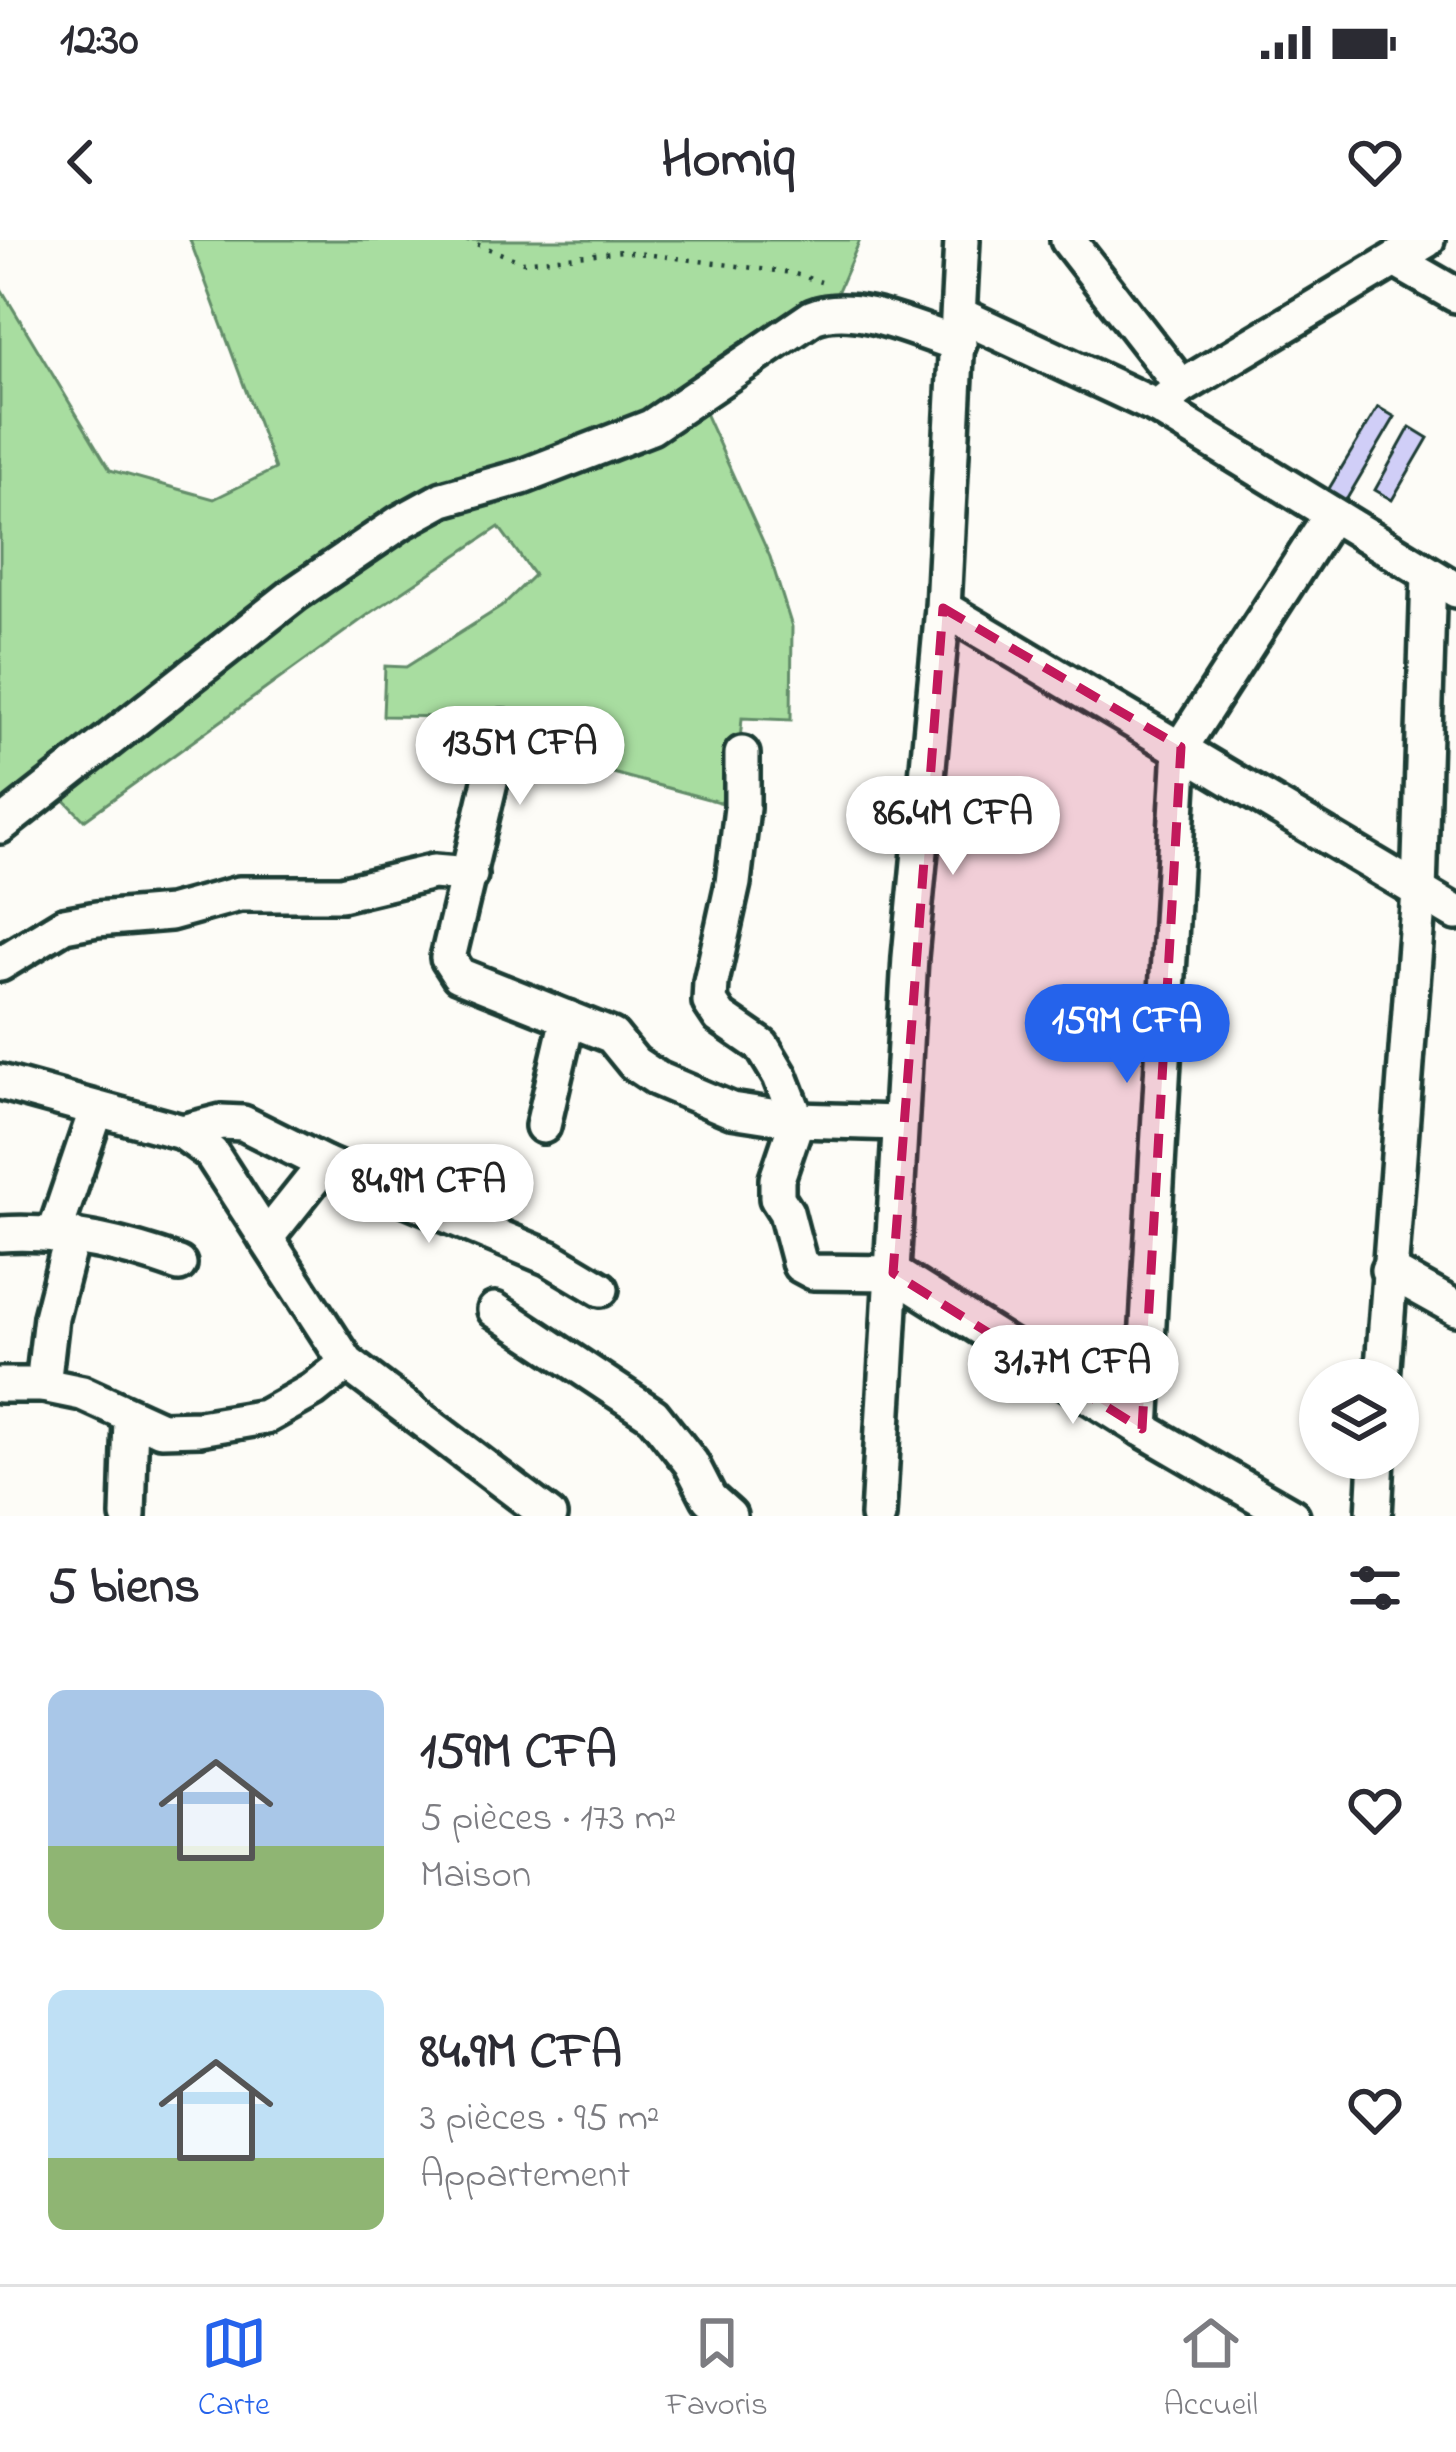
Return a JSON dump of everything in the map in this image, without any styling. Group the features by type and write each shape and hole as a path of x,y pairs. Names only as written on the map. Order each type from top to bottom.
{"street":[{"path":"878,1516 910,957 943,608 962,240"},
{"path":"1068,240 1170,397"},
{"path":"1170,397 1427,240"},
{"path":"1395,260 1456,295"},
{"path":"0,826 296,593 443,499 523,477 651,427 828,311 853,310 960,330 1170,397 1331,514 1442,583 1383,1359"},
{"path":"1142,1429 1181,747 1331,514"},
{"path":"943,608 1456,913"},
{"path":"503,727 448,958 459,975 612,1036 634,1063 731,1110 797,1120 899,1123"},
{"path":"742,754 742,808 733,883 710,1002 720,1017 762,1046 797,1120 777,1179 777,1198 786,1212 800,1265 813,1272 893,1273 1142,1429 1292,1516"},
{"path":"0,964 64,926 97,919 170,913 239,894 340,894 433,872 470,875"},
{"path":"543,1126 568,1018"},
{"path":"0,1082 182,1132 211,1154 347,1363 549,1516"},
{"path":"43,1385 63,1234 96,1112"},
{"path":"182,1132 221,1122 243,1123 325,1164 549,1258 602,1289"},
{"path":"266,1238 325,1164"},
{"path":"0,1234 63,1234 140,1250 179,1264"},
{"path":"1388,1270 1456,1308"},
{"path":"495,1310 653,1415 692,1463 710,1498 729,1516"},
{"path":"0,1385 43,1385 82,1393 161,1429 200,1428 265,1418 347,1363"},
{"path":"128,1516 131,1418"},
{"path":"1374,1516 1376,1479"}],"path":[{"path":"466,240 524,262 622,250 792,273 823,283"}],"highlighted area":[{"path":"943,608 1181,747 1142,1429 893,1273"}],"green space":[{"path":"190,240 860,240 827,316 696,393 770,557 792,627 791,720 742,718 734,806 598,769 603,745 551,718 383,716 385,666 406,667 501,607 534,575 499,527 372,612 84,820 52,787 0,826 0,287 110,470 214,499 275,469"}],"building":[{"path":"1378,407 1395,417 1345,502 1327,492"},
{"path":"1410,427 1428,438 1392,500 1375,490"}]}
